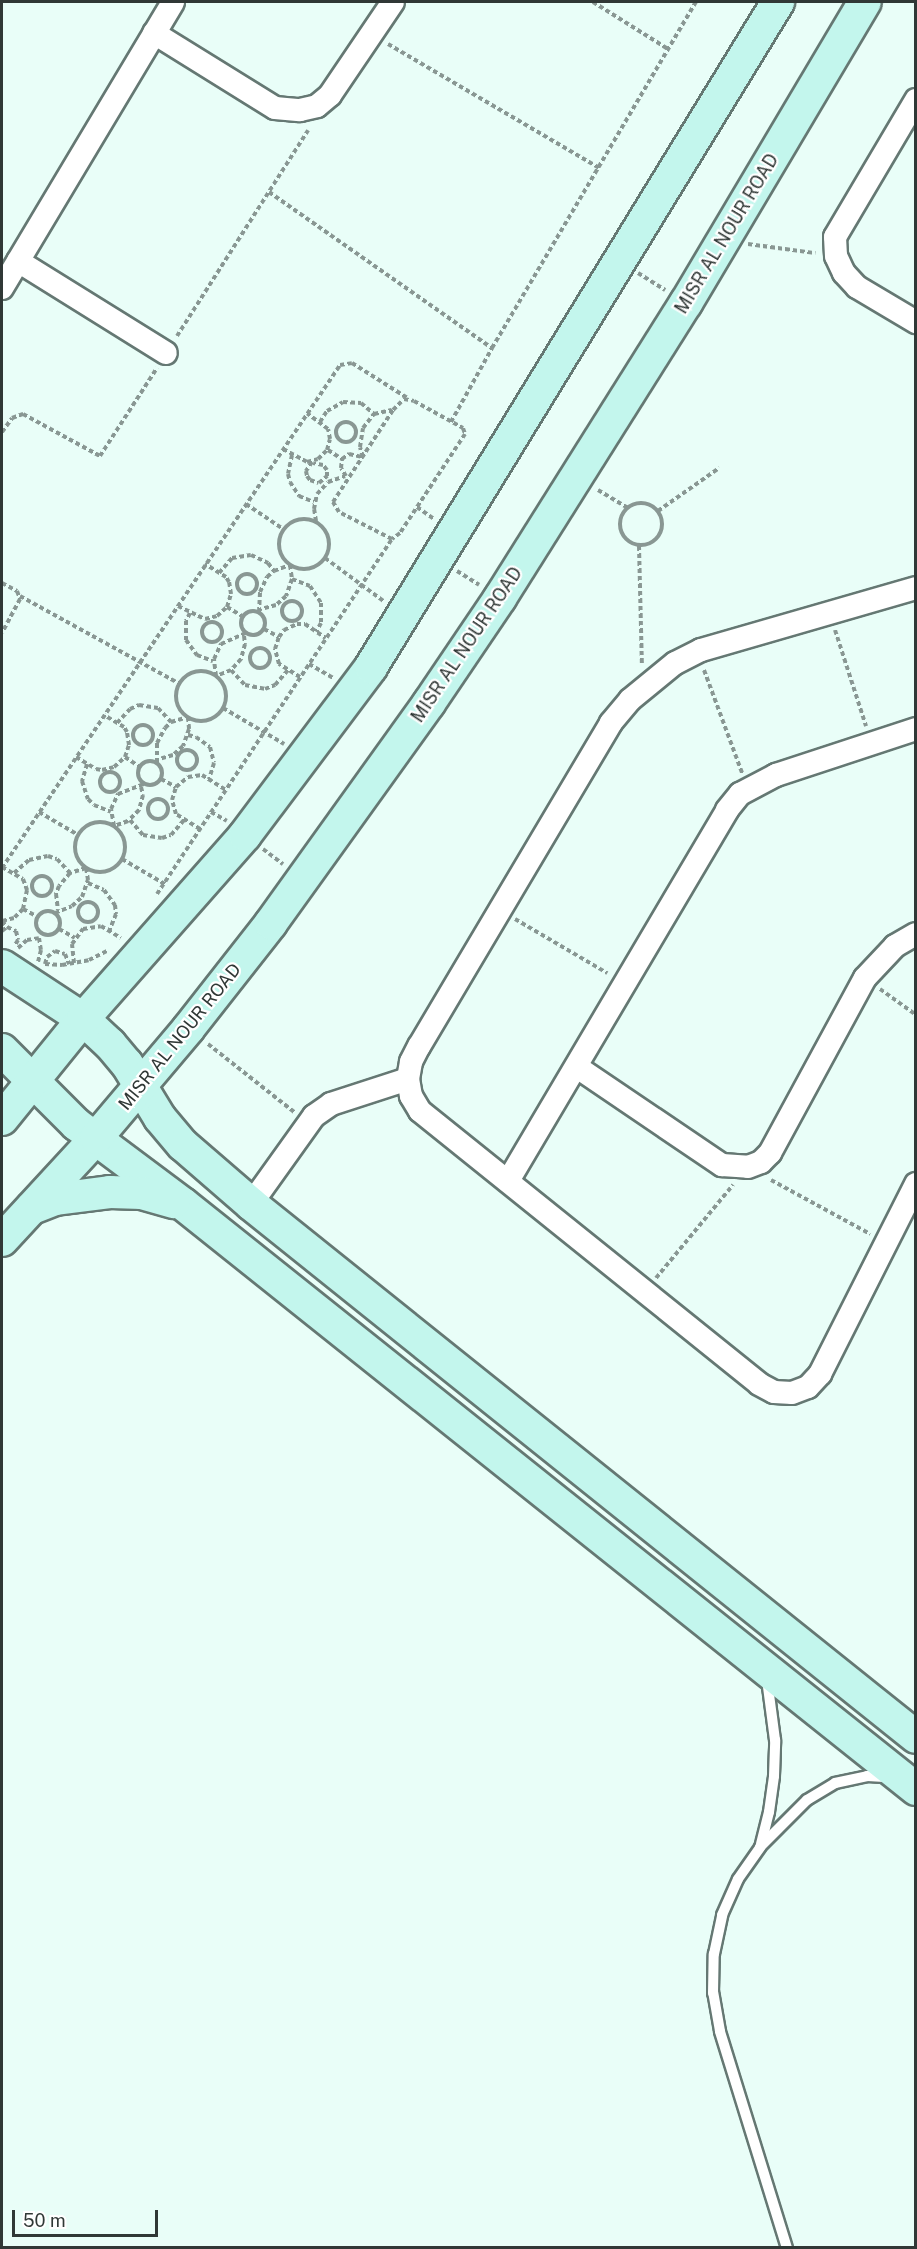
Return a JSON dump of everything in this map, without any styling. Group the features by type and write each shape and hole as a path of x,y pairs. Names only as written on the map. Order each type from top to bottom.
{"street":[{"path":"2,288 173,2"},
{"path":"154,33 275,108 300,110 316,106 330,95 393,2"},
{"path":"2,1119 236,828 371,667 778,2"},
{"name":"MISR AL NOUR ROAD","path":"2,1240 96,1138 188,1029 303,879 423,712 500,598 686,303 865,2"},
{"path":"915,100 835,237 836,256 844,273 857,287 915,322"},
{"path":"18,261 166,353"},
{"path":"915,588 697,652 675,663 642,688 611,723 419,1046 411,1062 408,1079 411,1096 420,1111 759,1384 774,1392 792,1393 808,1386 820,1374 915,1184"},
{"path":"508,1181 727,810 740,794 776,775 915,729"},
{"path":"577,1067 722,1164 748,1167 761,1162 770,1153 865,978 895,946 915,934"},
{"path":"12,955 83,1019 128,1064 140,1088 160,1118 183,1145 252,1204 915,1737"},
{"path":"2,1050 57,1107 183,1204 908,1784"},
{"path":"252,1204 308,1123 331,1104 408,1079"},
{"path":"31,1208 56,1199 110,1192 142,1193 183,1204"}],"lane":[{"path":"760,1847 771,1803 776,1740 765,1669"},
{"path":"786,2247 720,2031 713,1993 714,1954 722,1915 738,1880 760,1847 807,1800 835,1783 867,1776 908,1784"}],"path":[{"path":"593,2 668,49"},
{"path":"451,422 492,348 696,2"},
{"path":"372,35 599,168"},
{"path":"2,432 12,418 23,414 100,456 330,95"},
{"path":"269,192 492,348"},
{"path":"724,241 836,256"},
{"path":"620,262 686,303"},
{"path":"12,955 18,935 2,921 14,918 23,909 27,897 26,884 14,873 2,867 337,368 344,363 352,363 409,399 463,428 464,437 398,536 392,539 361,584 152,902"},
{"path":"392,539 335,508 334,500 399,401 409,399"},
{"path":"320,422 327,411 343,402 360,403 375,414"},
{"path":"330,434 336,434 343,442 353,440 375,414 393,410"},
{"path":"307,413 320,422 330,434"},
{"path":"336,434 339,424 349,422 354,425 363,457"},
{"path":"327,476 319,483 309,480 306,471 312,462 324,456 330,434"},
{"path":"283,450 301,460 323,465 328,482"},
{"path":"327,450 342,459"},
{"path":"342,459 350,454 363,457"},
{"path":"292,455 288,474 290,482 299,496 314,502"},
{"path":"342,459 341,468 347,477"},
{"path":"658,511 719,468"},
{"path":"237,586 244,594 254,592 274,571 290,566 309,569 318,565 325,558 328,538 317,522 314,502 321,487 328,482 347,477"},
{"path":"576,477 628,508"},
{"path":"644,503 658,511 662,527 655,541 639,546 625,538 620,522 628,508 644,503"},
{"path":"246,504 283,530"},
{"path":"417,507 440,523"},
{"path":"317,522 295,520 283,530 279,549 290,566 292,579 281,613 284,618 294,623 305,624 326,638"},
{"path":"639,546 642,688"},
{"path":"219,573 232,558 251,555 261,558 274,571"},
{"path":"325,558 386,602"},
{"path":"439,559 500,598"},
{"path":"206,564 226,577 231,588 227,607 202,628 204,639 214,642 222,635"},
{"path":"237,586 240,576 250,574 255,577 260,610 265,620 264,628 256,634 245,634 228,639 216,651 213,662 216,676 225,687 224,708 211,719 195,720 188,717 177,702 180,684 196,671 216,676 231,670 244,652 245,634 241,626 242,616 250,610 260,610 283,602 295,601 302,609 302,614 279,637 273,656 270,661 262,669 252,665 250,655 253,650 263,648 273,656 279,664 300,677"},
{"path":"292,579 310,586 321,603 321,623 316,632"},
{"path":"2,583 17,591 20,596 180,684"},
{"path":"231,588 237,586"},
{"path":"2,633 20,596"},
{"path":"178,606 199,618 220,625 222,635 228,639"},
{"path":"227,607 242,616"},
{"path":"829,612 872,744"},
{"path":"190,613 186,621 186,640 197,655 213,662"},
{"path":"264,628 279,637"},
{"path":"244,652 250,655"},
{"path":"697,652 747,789"},
{"path":"309,664 334,678"},
{"path":"231,670 245,685 265,689 274,685 288,670"},
{"path":"117,723 130,709 149,705 166,714 171,722"},
{"path":"224,708 288,746"},
{"path":"104,716 124,727 131,738 140,745 145,746 153,738"},
{"path":"12,955 27,940 52,935 59,929 56,894 59,886 70,873 86,868 102,872 117,865 124,852 123,837 114,826 111,812 114,801 125,789 153,785 161,779 158,743 165,728 171,722 188,717"},
{"path":"123,939 80,918 78,913 80,903 88,883 86,868 76,853 78,835 94,823 114,826 130,820 142,802 143,785 138,776 140,767 148,761 158,761 180,752 185,750 195,753 198,762 192,770 187,771 179,766 177,761 180,752 188,735 188,717"},
{"path":"120,785 113,792 103,789 101,778 124,757 133,732 141,725 151,729 153,738 158,743"},
{"path":"188,735 196,737 210,747 214,763 208,779"},
{"path":"76,757 96,769 108,770 118,775 120,785 125,789"},
{"path":"124,757 140,767"},
{"path":"87,764 83,772 84,790 94,806 111,812"},
{"path":"192,770 193,775"},
{"path":"200,829 176,814 173,807 176,787 183,779 193,775 202,775 226,790"},
{"path":"161,779 176,787"},
{"path":"155,798 165,802 168,807 164,817 154,819 147,811 155,798"},
{"path":"142,802 148,806"},
{"path":"168,807 173,807"},
{"path":"39,812 78,835"},
{"path":"211,812 303,879"},
{"path":"130,820 143,835 162,838 179,828 184,819"},
{"path":"14,873 29,860 48,856 57,859 70,873"},
{"path":"122,858 174,890"},
{"path":"52,889 49,893 39,895 35,892 33,883 36,878 46,876 56,894"},
{"path":"88,883 104,890 115,905 116,914 110,931"},
{"path":"38,963 41,950 40,936 36,926 38,917 46,911 56,912 80,903 91,902 98,908 99,913 94,923 83,929 75,938 71,960"},
{"path":"23,909 38,917"},
{"path":"501,911 626,984"},
{"path":"2,931 7,927"},
{"path":"59,929 75,938"},
{"path":"118,944 128,934"},
{"path":"12,955 45,964 89,960 114,948"},
{"path":"45,964 46,957 55,951 65,954 71,960"},
{"path":"865,978 915,1015"},
{"path":"188,1029 308,1123"},
{"path":"645,1292 748,1167 886,1243"}]}
